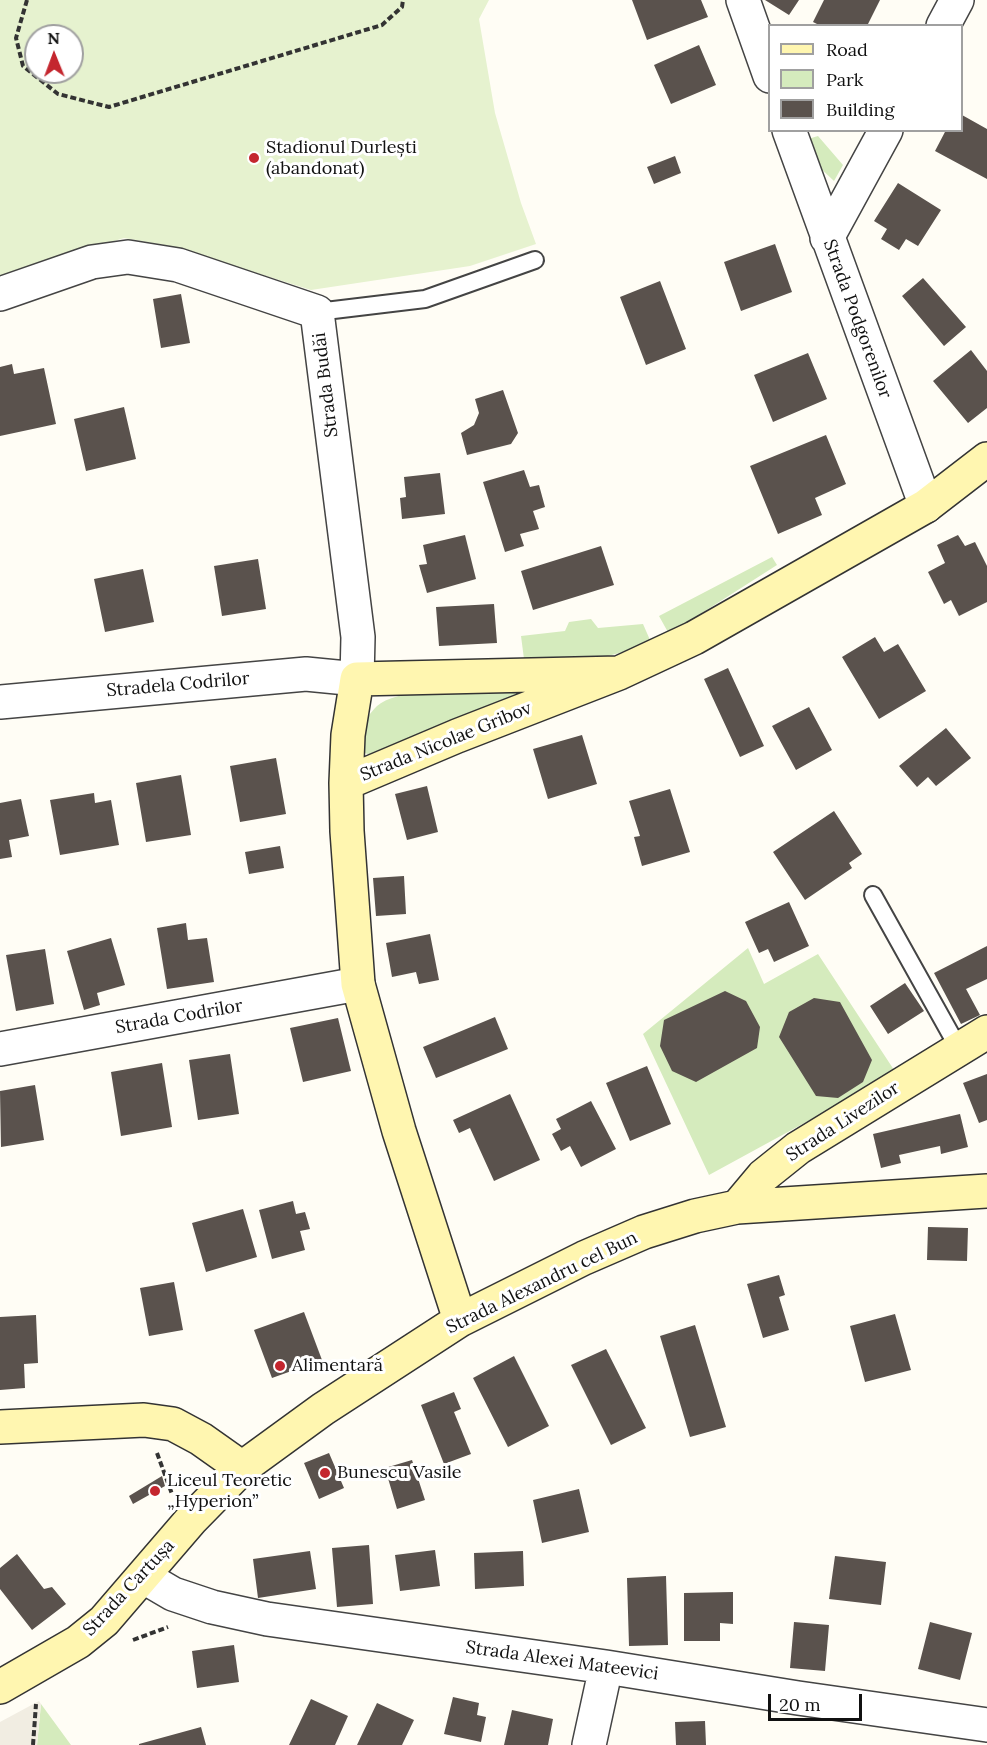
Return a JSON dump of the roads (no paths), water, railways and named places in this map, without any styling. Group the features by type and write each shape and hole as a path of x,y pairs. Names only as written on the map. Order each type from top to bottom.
{"street":[{"path":"742,0 768,71"},
{"path":"944,24 957,0"},
{"name":"Strada Podgorenilor","path":"790,132 926,506"},
{"path":"827,238 885,132"},
{"name":"Strada Budăi","path":"0,294 92,262 128,257 178,265 317,312 358,637 357,679"},
{"name":"Strada Nicolae Gribov","path":"619,673 357,679 348,735 346,783 457,736 619,673 694,638 926,506 987,459"},
{"name":"Stradela Codrilor","path":"0,702 306,674 357,679"},
{"path":"346,783 347,831 358,984 399,1131 460,1320"},
{"name":"Strada Codrilor","path":"0,1049 358,984"},
{"name":"Strada Livezilor","path":"737,1207 763,1176 798,1148 987,1032"},
{"name":"Strada Alexandru cel Bun","path":"242,1468 323,1409 460,1320 584,1258 644,1232 695,1216 737,1207 987,1191"},
{"path":"0,1427 144,1420 173,1424 201,1439 242,1468"},
{"name":"Strada Cartușa","path":"14,1695 104,1621 191,1520 242,1468"},
{"name":"Strada Alexei Mateevici","path":"144,1577 173,1594 212,1607 267,1619 606,1667 987,1725"},
{"path":"589,1745 606,1667"}],"lane":[{"path":"317,312 425,299 535,260"},
{"path":"873,895 959,1049"}],"place":[{"name":"Stadionul Durlești (abandonat)","path":"254,158"},
{"name":"Alimentară","path":"280,1366"},
{"name":"Bunescu Vasile","path":"325,1473"},
{"name":"Liceul Teoretic „Hyperion”","path":"155,1491"}]}
